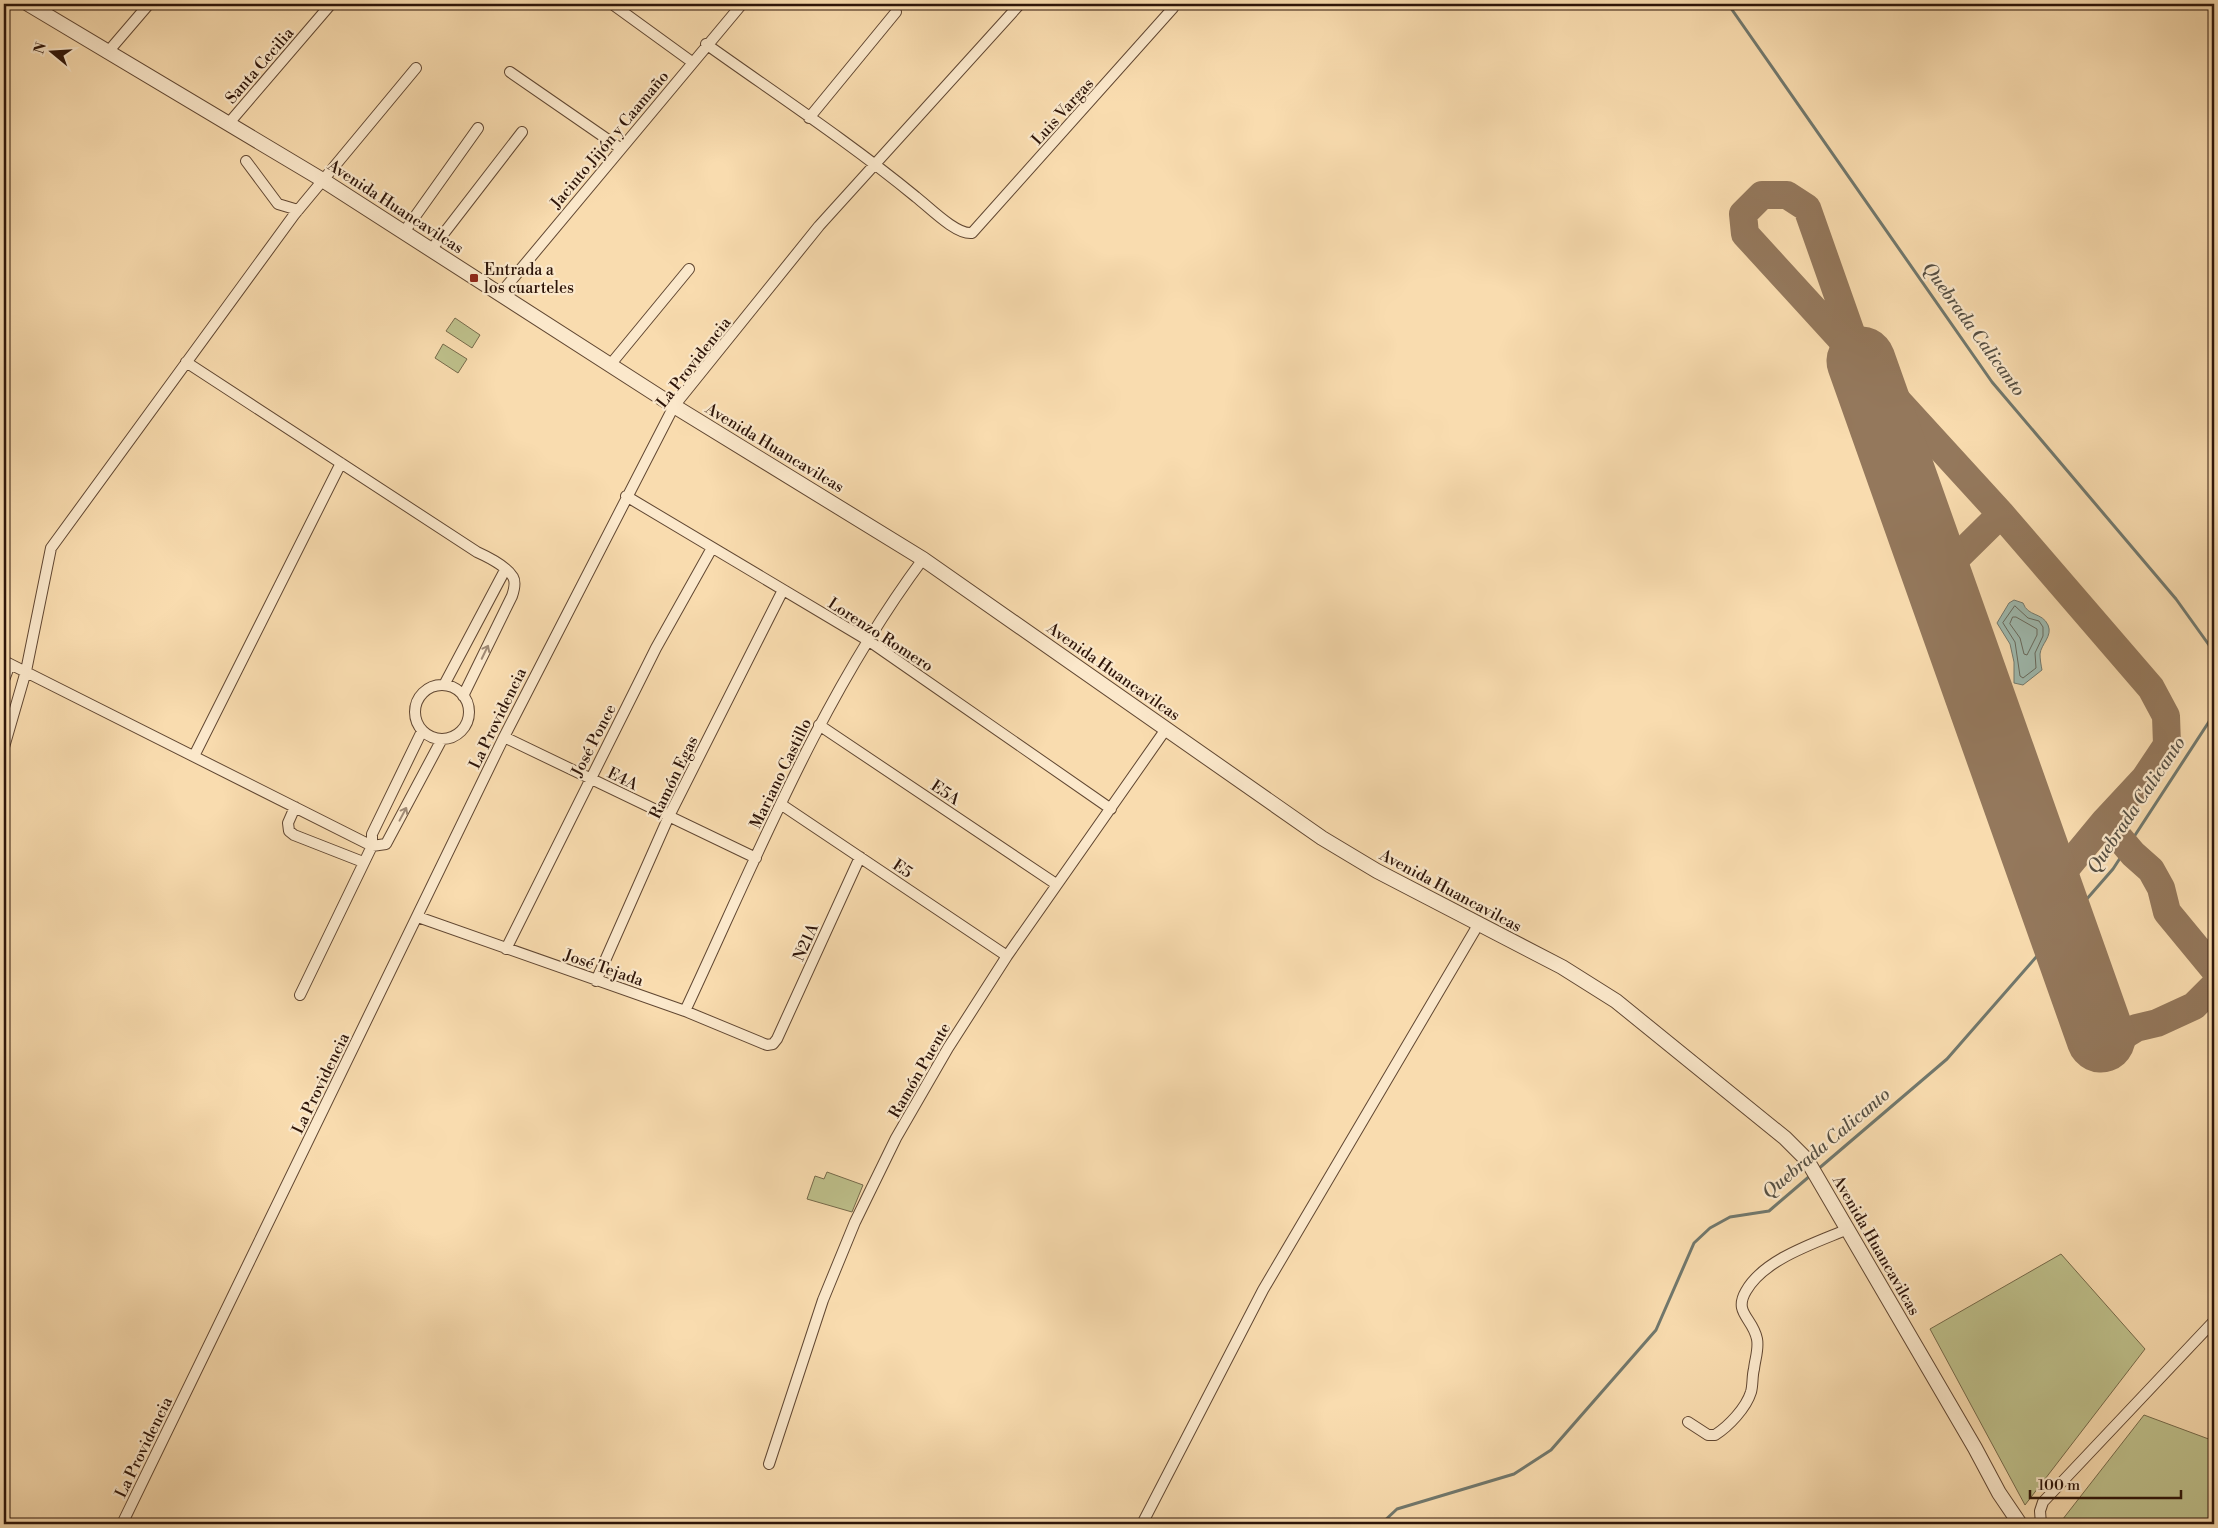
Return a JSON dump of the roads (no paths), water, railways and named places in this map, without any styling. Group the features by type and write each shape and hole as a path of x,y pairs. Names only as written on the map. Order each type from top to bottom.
{"street":[{"name":"Avenida Huancavilcas","path":"28,4 107,53 229,123 321,179 674,406 923,559 1322,838 1377,871 1562,967 1616,1001 1741,1101 1808,1160 1975,1448 1999,1493 2020,1524"},
{"path":"107,53 149,4"},
{"name":"Santa Cecilia","path":"229,123 332,4"},
{"path":"612,4 692,62"},
{"name":"Jacinto Jijón y Caamaño","path":"500,294 706,44 742,4"},
{"name":"La Providencia","path":"122,1524 504,737 626,496 674,406 819,226 1020,4"},
{"name":"Luis Vargas","path":"876,164 952,226 959,231 972,233 1174,6"},
{"path":"809,118 896,12"},
{"path":"706,44 876,164"},
{"path":"4,748 26,671 51,548 321,179 416,68"},
{"path":"510,72 620,148"},
{"path":"404,232 478,128"},
{"path":"431,250 522,132"},
{"path":"246,161 278,204 298,210"},
{"path":"610,365 688,269"},
{"path":"186,362 477,552 497,562 513,576 515,585 512,596 463,696"},
{"path":"194,756 340,462"},
{"name":"Lorenzo Romero","path":"626,496 869,641 1111,809"},
{"name":"José Ponce","path":"506,949 656,648 712,548"},
{"name":"Mariano Castillo","path":"685,1011 819,725 869,641 923,559"},
{"path":"444,685 505,570"},
{"name":"Ramón Egas","path":"596,981 669,816 783,590"},
{"path":"4,680 7,663 372,846 386,844 442,739"},
{"path":"444,685 455,688 463,696 468,714 466,724 456,735 442,739 431,737 422,731 416,722 415,711 417,700 424,692 433,686 444,685"},
{"name":"E5A","path":"819,725 1056,884"},
{"name":"Ramón Puente","path":"769,1464 823,1300 855,1222 905,1122 948,1048 1007,956 1166,729"},
{"path":"300,994 372,846 372,834 422,731"},
{"name":"E4A","path":"504,737 756,858"},
{"name":"E5","path":"782,805 1007,956"},
{"path":"295,806 288,823 289,831 294,835 363,862"},
{"name":"N21A","path":"777,1039 860,857"},
{"name":"José Tejada","path":"418,917 685,1011 767,1045 773,1044 777,1039"},
{"path":"1142,1524 1263,1290 1478,925"},
{"path":"1688,1422 1708,1435 1715,1435 1731,1421 1745,1404 1751,1392 1757,1339 1750,1322 1741,1311 1740,1304 1752,1282 1764,1269 1848,1229"},
{"path":"2041,1524 2040,1511 2043,1502 2214,1321"}],"water":[{"path":"2014,600 2023,603 2028,611 2042,618 2049,629 2040,654 2042,670 2023,685 2014,683 2014,662 2010,644 1997,623 2009,603"}],"waterway":[{"name":"Quebrada Calicanto","path":"1728,4 1992,382 2176,599 2209,645 2214,658"},
{"name":"Quebrada Calicanto","path":"1817,1170 1947,1059 2113,869 2214,714"},
{"name":"Quebrada Calicanto","path":"1381,1524 1397,1509 1514,1474 1551,1450 1656,1330 1694,1243 1710,1228 1730,1217 1769,1211 1811,1175"}],"place":[{"name":"Entrada a los cuarteles","path":"474,278"}]}
